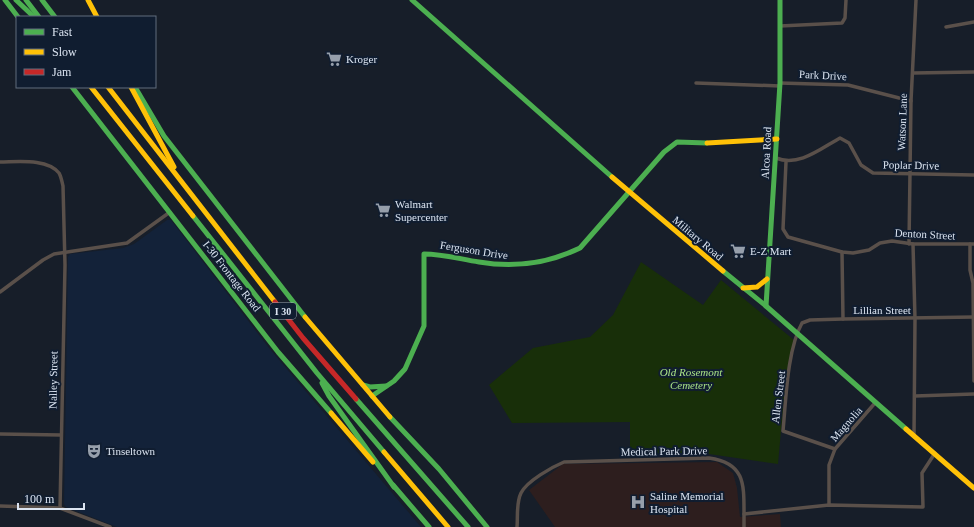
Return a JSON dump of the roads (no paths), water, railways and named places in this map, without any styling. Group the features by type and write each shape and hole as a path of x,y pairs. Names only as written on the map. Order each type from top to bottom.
{"main road":[{"path":"5,0 17,16"},
{"path":"16,0 33,16"},
{"path":"26,0 38,16"},
{"path":"42,0 54,16"},
{"path":"88,0 96,16"},
{"name":"Military Road","path":"412,0 630,192 766,306 875,403 974,488"},
{"name":"Alcoa Road","path":"766,306 780,84 780,0"},
{"name":"I-30 Frontage Road","path":"73,88 278,352 429,527"},
{"name":"I 30","path":"92,88 132,141 317,373 448,527"},
{"name":"I 30","path":"109,88 303,338 468,527"},
{"path":"132,88 182,183"},
{"path":"136,88 164,136 304,316 372,396 439,469 487,527"},
{"name":"Ferguson Drive","path":"372,396 388,385 405,369 424,326 424,254 439,254 480,262 514,266 550,260 580,248 664,152 677,142 722,143 777,139"},
{"path":"743,288 758,288 762,286 767,279"},
{"path":"317,373 329,396 394,487"},
{"path":"363,385 370,387 388,385"},
{"path":"448,504 474,527"}],"street":[{"path":"780,26 842,23 845,18 846,0"},
{"name":"Watson Lane","path":"914,436 915,319 911,244 910,174 911,101 916,0"},
{"path":"946,27 974,22"},
{"path":"913,73 974,72"},
{"name":"Park Drive","path":"696,83 848,85 911,101"},
{"name":"Poplar Drive","path":"786,162 800,160 840,138 849,143 861,165 873,173 974,175"},
{"path":"776,158 786,162"},
{"name":"Nalley Street","path":"0,162 38,163 51,167 60,174 64,186 60,508"},
{"name":"Denton Street","path":"786,162 783,229 788,237 842,252 853,253 869,250 880,243 892,241 911,244 972,244"},
{"path":"0,292 43,260 54,254 127,243 170,212"},
{"path":"972,244 974,381"},
{"path":"842,252 843,319"},
{"name":"Lillian Street","path":"797,334 802,323 810,320 974,317"},
{"name":"Allen Street","path":"797,334 788,381 783,432 835,449"},
{"path":"915,396 974,394"},
{"name":"Magnolia","path":"829,505 829,465 835,449 875,403"},
{"path":"0,434 61,435"},
{"path":"744,514 829,505 923,506 922,473 935,453"},
{"name":"Medical Park Drive","path":"517,527 518,507 522,491 547,469 564,462 577,460 719,460 735,469 742,479 744,527"},
{"path":"0,506 60,508 110,527"}],"place":[{"name":"Kroger","path":"334,59"},
{"name":"Walmart Supercenter","path":"383,210"},
{"name":"E-Z Mart","path":"738,251"},
{"name":"Tinseltown","path":"94,451"},
{"name":"Saline Memorial Hospital","path":"638,502"}],"park label":[{"name":"Old Rosemont Cemetery","path":"691,378"}]}
